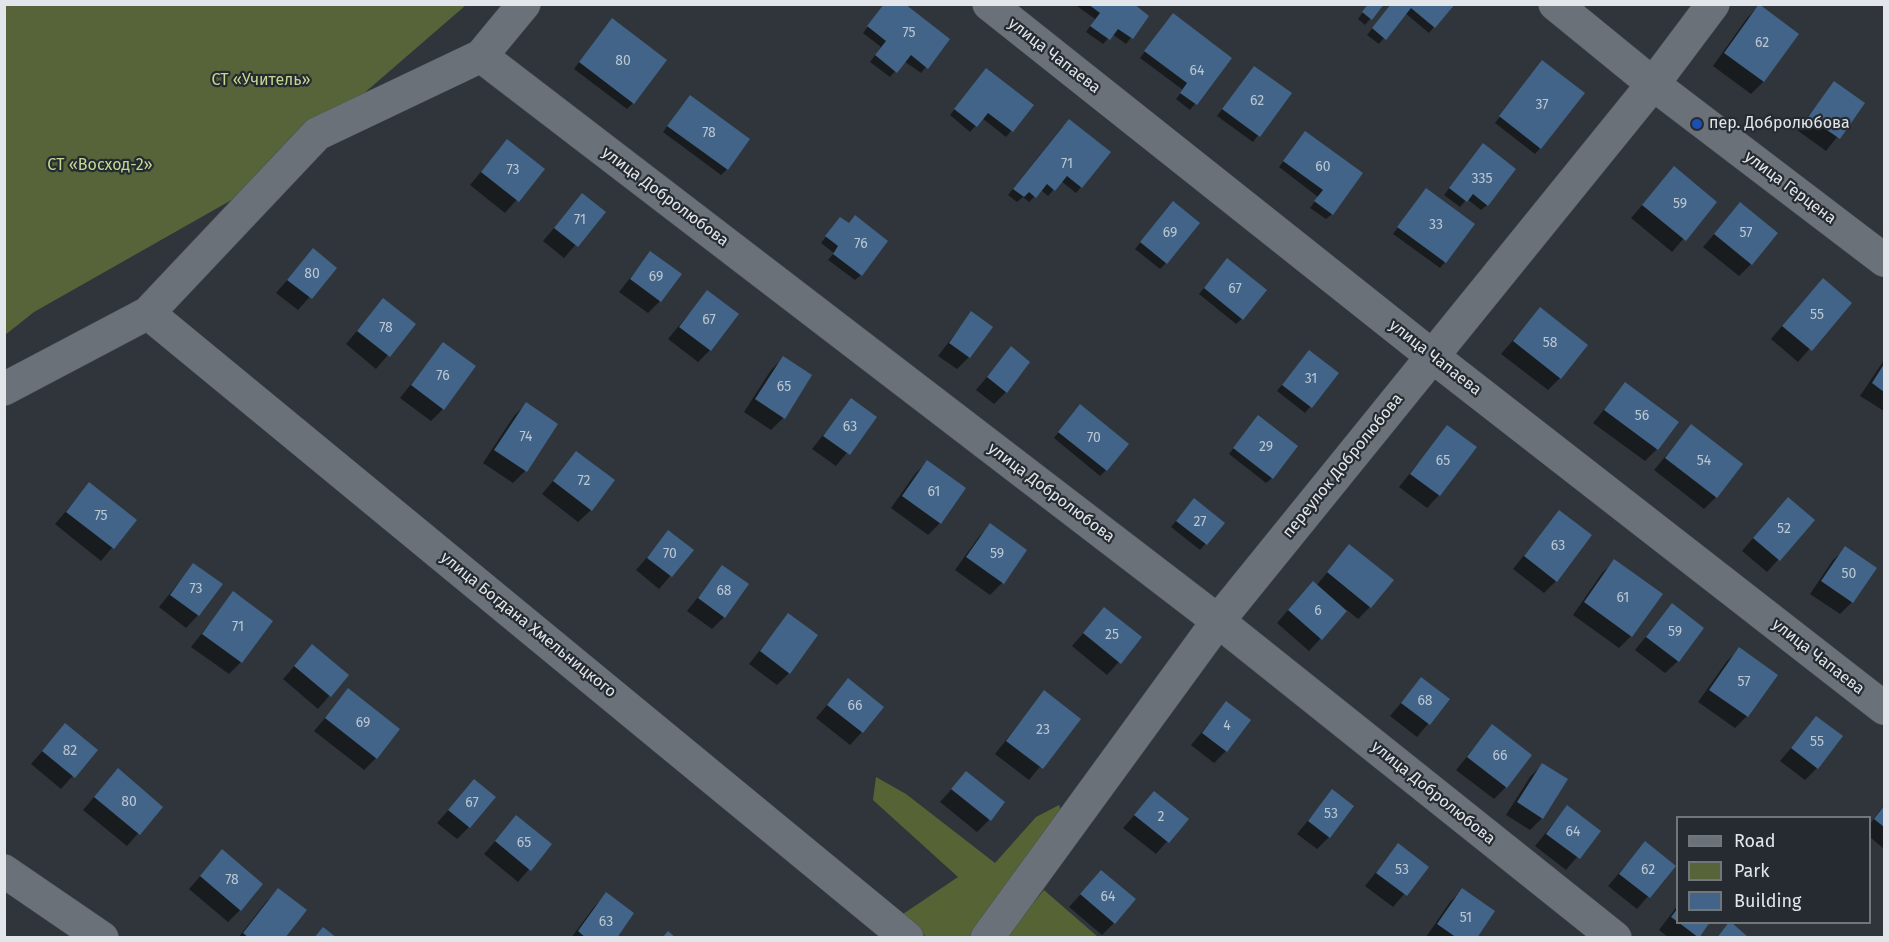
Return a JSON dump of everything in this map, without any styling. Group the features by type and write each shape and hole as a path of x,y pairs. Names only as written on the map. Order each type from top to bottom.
{"street":[{"path":"4,389 148,313 317,134 481,56 524,4"},
{"name":"улица Чапаева","path":"989,4 1432,356 1884,708"},
{"name":"улица Герцена","path":"1555,4 1653,84 1884,260"},
{"name":"переулок Добролюбова","path":"987,938 1218,621 1653,84 1713,4"},
{"name":"улица Добролюбова","path":"481,56 1218,621 1615,938"},
{"name":"улица Богдана Хмельницкого","path":"148,313 907,938"},
{"path":"4,871 102,938"}],"green space":[{"path":"5,5 466,5 258,185 34,312 5,335"},
{"path":"876,777 906,794 995,863 1036,817 1059,805 1065,822 977,937 926,937 903,914 958,877 873,800"},
{"path":"1044,890 1098,937 1005,938"}],"building":[{"path":"884,4 905,4 950,39 928,69 911,55 897,73 875,55 886,41 867,26"},
{"path":"1088,4 1134,4 1149,16 1133,39 1118,29 1110,40 1090,26 1100,13"},
{"path":"1368,4 1384,4 1372,20 1362,12"},
{"path":"1391,4 1455,4 1435,28 1411,8 1386,40 1372,28"},
{"path":"1759,4 1799,34 1764,82 1724,53"},
{"path":"1173,13 1232,58 1197,105 1180,93 1187,83 1144,51"},
{"path":"612,18 667,60 634,104 579,62"},
{"path":"1542,60 1585,93 1541,149 1499,116"},
{"path":"1254,66 1292,93 1260,137 1222,109"},
{"path":"986,68 1034,105 1013,132 988,113 977,127 954,109"},
{"path":"1834,81 1865,103 1840,139 1808,117"},
{"path":"690,95 750,139 728,170 667,126"},
{"path":"1069,119 1111,152 1082,188 1067,176 1055,191 1047,184 1036,198 1029,192 1024,197 1013,189"},
{"path":"1305,131 1363,173 1333,215 1314,201 1323,190 1283,161"},
{"path":"507,139 545,169 519,202 481,172"},
{"path":"1483,143 1516,169 1488,206 1473,194 1467,202 1449,188"},
{"path":"1674,166 1717,202 1686,241 1642,205"},
{"path":"1426,188 1475,224 1446,263 1397,227"},
{"path":"582,193 606,212 578,247 554,228"},
{"path":"1173,201 1200,223 1167,264 1140,242"},
{"path":"1740,202 1778,233 1752,265 1714,234"},
{"path":"855,215 888,241 862,276 833,254 838,246 825,236 840,217 849,223"},
{"path":"313,248 337,268 312,299 287,280"},
{"path":"650,251 682,274 661,302 630,279"},
{"path":"1227,258 1267,290 1243,320 1204,288"},
{"path":"1823,278 1852,303 1812,351 1782,326"},
{"path":"707,290 739,314 711,351 679,327"},
{"path":"383,298 416,324 390,357 357,331"},
{"path":"1540,307 1588,345 1561,379 1513,341"},
{"path":"971,311 993,327 970,358 949,343"},
{"path":"443,342 476,366 444,410 411,385"},
{"path":"1011,346 1030,362 1007,393 987,377"},
{"path":"1309,350 1339,373 1312,408 1282,385"},
{"path":"783,356 812,375 785,419 755,399"},
{"path":"1884,364 1884,392 1872,383"},
{"path":"1625,382 1679,422 1658,450 1604,410"},
{"path":"851,398 877,417 850,455 823,436"},
{"path":"526,402 558,424 527,472 494,450"},
{"path":"1080,404 1129,444 1107,471 1058,432"},
{"path":"1258,415 1298,446 1273,479 1233,448"},
{"path":"1691,424 1743,464 1717,498 1665,458"},
{"path":"1447,425 1477,447 1440,496 1410,474"},
{"path":"576,451 615,480 592,511 553,481"},
{"path":"927,460 966,488 941,524 902,496"},
{"path":"89,482 137,520 114,549 66,512"},
{"path":"1788,497 1815,520 1780,561 1753,538"},
{"path":"1194,498 1225,523 1207,545 1176,521"},
{"path":"1559,510 1592,535 1557,582 1524,556"},
{"path":"990,523 1027,550 1004,584 966,557"},
{"path":"668,530 694,550 672,577 647,558"},
{"path":"1349,544 1394,580 1371,608 1327,572"},
{"path":"1845,546 1877,568 1853,603 1821,581"},
{"path":"1614,559 1663,594 1632,637 1584,602"},
{"path":"193,563 223,584 199,616 170,595"},
{"path":"722,565 749,584 725,618 698,598"},
{"path":"1313,581 1347,611 1322,640 1288,610"},
{"path":"233,591 273,621 242,663 202,634"},
{"path":"1672,603 1704,628 1679,662 1646,637"},
{"path":"1104,607 1142,637 1121,664 1083,633"},
{"path":"788,613 818,635 790,674 760,651"},
{"path":"312,644 349,675 331,697 294,666"},
{"path":"1739,647 1778,675 1748,717 1709,690"},
{"path":"1421,677 1450,699 1430,725 1401,703"},
{"path":"848,678 884,707 863,733 827,705"},
{"path":"348,688 400,729 377,759 325,718"},
{"path":"1044,690 1081,719 1043,769 1006,741"},
{"path":"1226,701 1251,720 1227,752 1202,733"},
{"path":"1816,716 1843,736 1818,769 1791,748"},
{"path":"65,723 98,750 75,778 42,751"},
{"path":"1492,724 1532,755 1507,788 1467,757"},
{"path":"1542,763 1568,779 1543,819 1517,802"},
{"path":"118,768 163,807 140,835 94,797"},
{"path":"966,771 1005,802 991,821 951,789"},
{"path":"474,779 496,797 470,828 448,810"},
{"path":"1332,789 1354,806 1330,838 1308,821"},
{"path":"1154,791 1189,819 1169,843 1134,815"},
{"path":"1567,805 1601,831 1580,859 1546,834"},
{"path":"1884,806 1884,827 1874,819"},
{"path":"516,815 552,844 531,871 495,841"},
{"path":"1645,841 1676,866 1650,898 1619,874"},
{"path":"1398,843 1429,867 1407,896 1376,873"},
{"path":"222,849 263,884 241,911 200,876"},
{"path":"1101,870 1136,899 1115,924 1080,894"},
{"path":"278,888 307,910 285,938 249,938 243,933"},
{"path":"1462,888 1495,911 1477,938 1457,938 1437,924"},
{"path":"606,892 634,913 617,938 586,938 578,931"},
{"path":"1676,911 1676,921 1671,917"},
{"path":"1681,924 1709,924 1699,938"},
{"path":"1728,924 1733,924 1749,938 1717,938"},
{"path":"323,927 337,938 314,938"},
{"path":"668,931 676,938 662,938"}],"place":[{"name":"пер. Добролюбова","path":"1697,124"}],"park label":[{"name":"СТ «Учитель»","path":"261,81"},
{"name":"СТ «Восход-2»","path":"100,166"}]}
